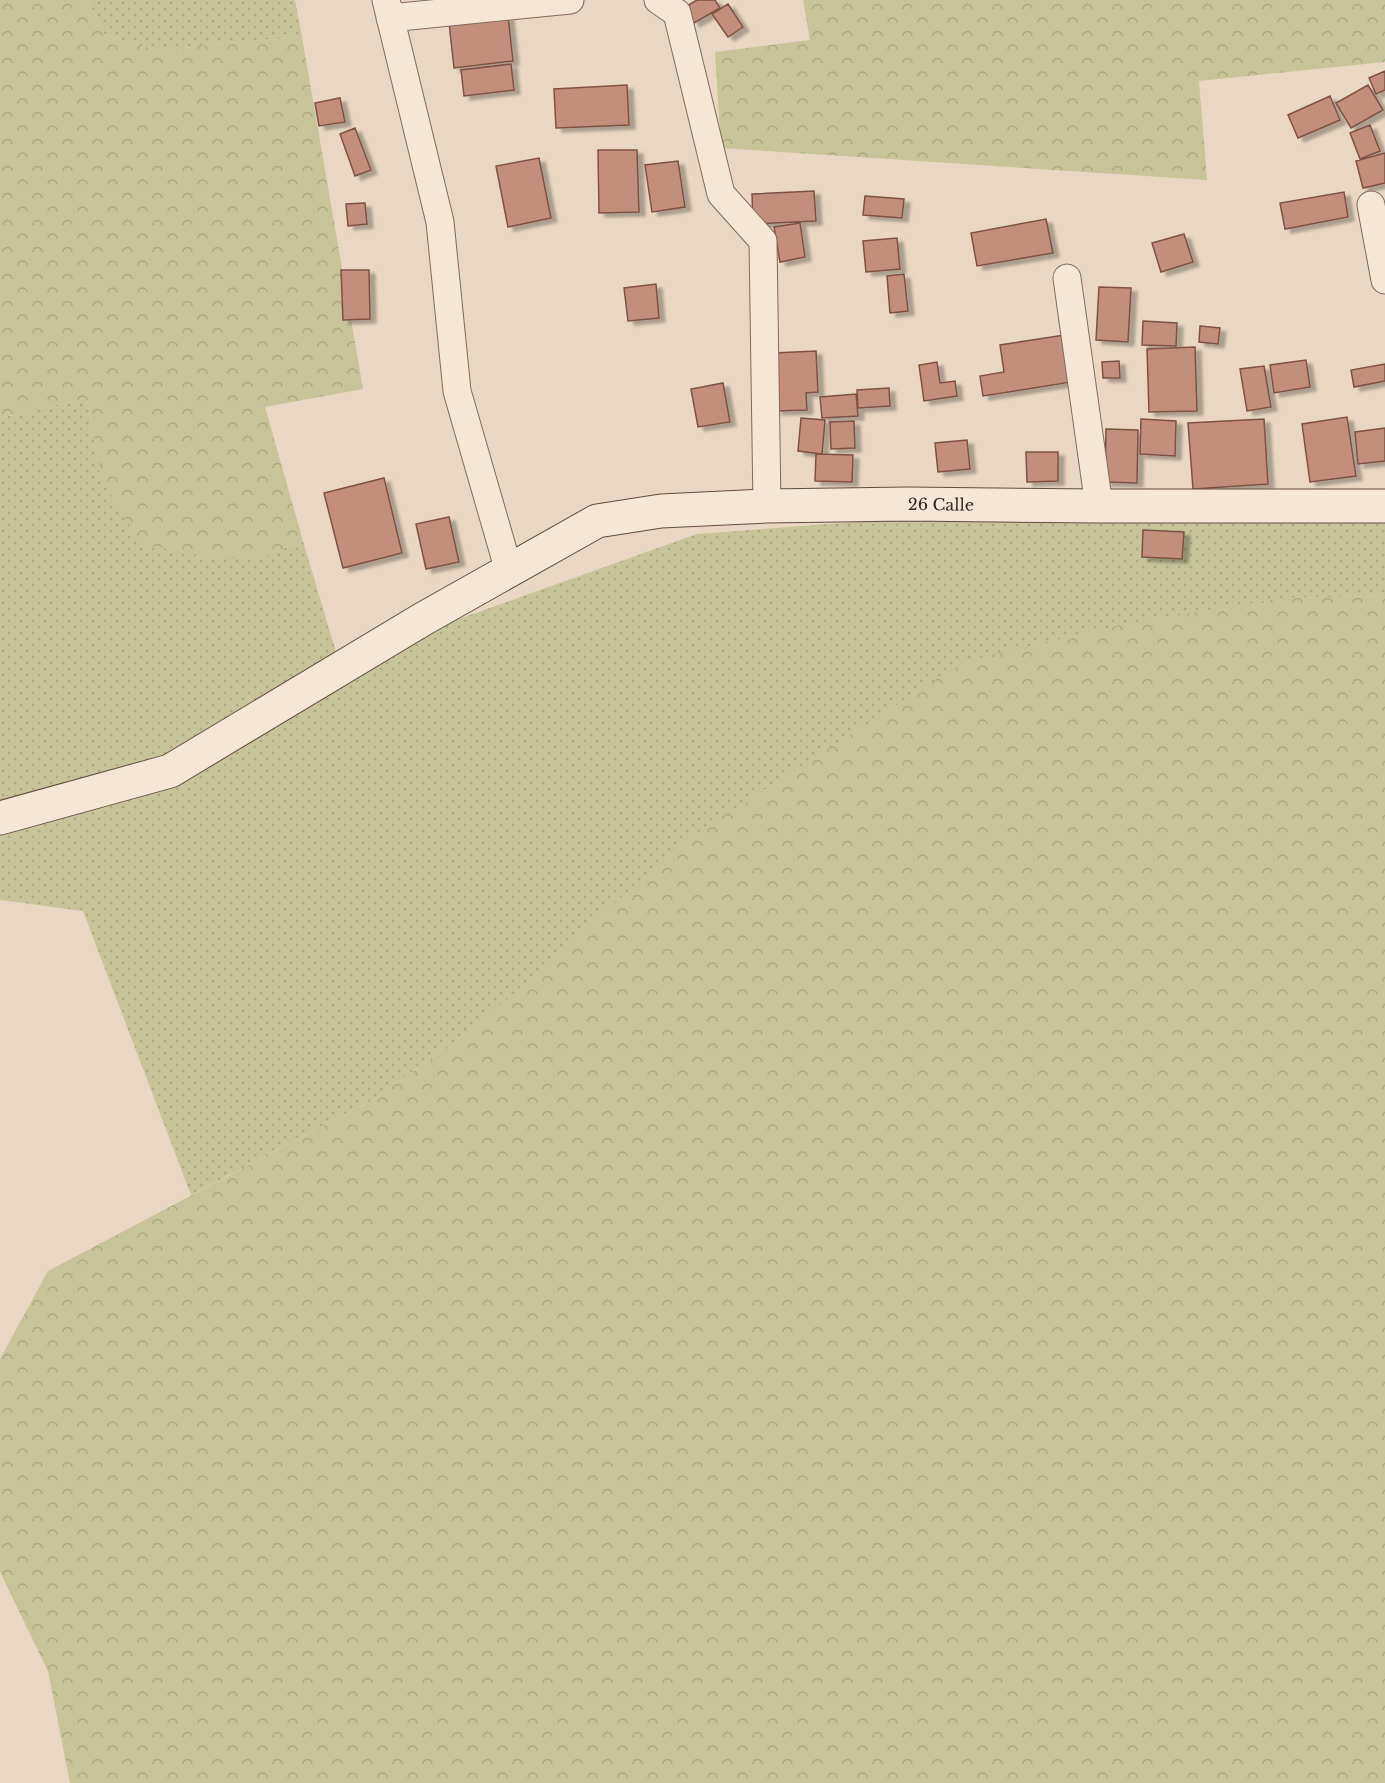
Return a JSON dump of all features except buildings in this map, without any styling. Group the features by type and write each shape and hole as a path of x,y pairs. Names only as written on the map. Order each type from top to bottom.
{"street":[{"path":"508,571 457,391 440,222 388,9 570,0"},
{"path":"658,0 677,13 721,194 763,241 767,506"},
{"path":"1371,205 1385,280"},
{"path":"1067,278 1099,506"},
{"name":"26 Calle","path":"0,818 170,771 413,625 597,521 661,511 767,506 908,504 1385,506"}],"green space":[{"path":"0,0 88,0 105,35 161,51 302,37 363,389 265,407 303,541 265,556 219,559 141,544 101,479 87,398 0,418"},
{"path":"88,0 295,0 302,37 161,51 105,35"},
{"path":"803,0 1385,0 1385,62 1199,81 1207,180 721,148 715,52 810,40"},
{"path":"87,398 101,479 265,556 303,541 339,662 697,534 935,516 1385,520 1385,596 1282,598 479,1024 376,1098 191,1195 83,911 0,900 0,418"},
{"path":"1385,596 1385,1783 70,1783 48,1671 0,1572 0,1359 48,1271 376,1098 479,1024 683,842 965,661 1120,625 1282,598"}]}
